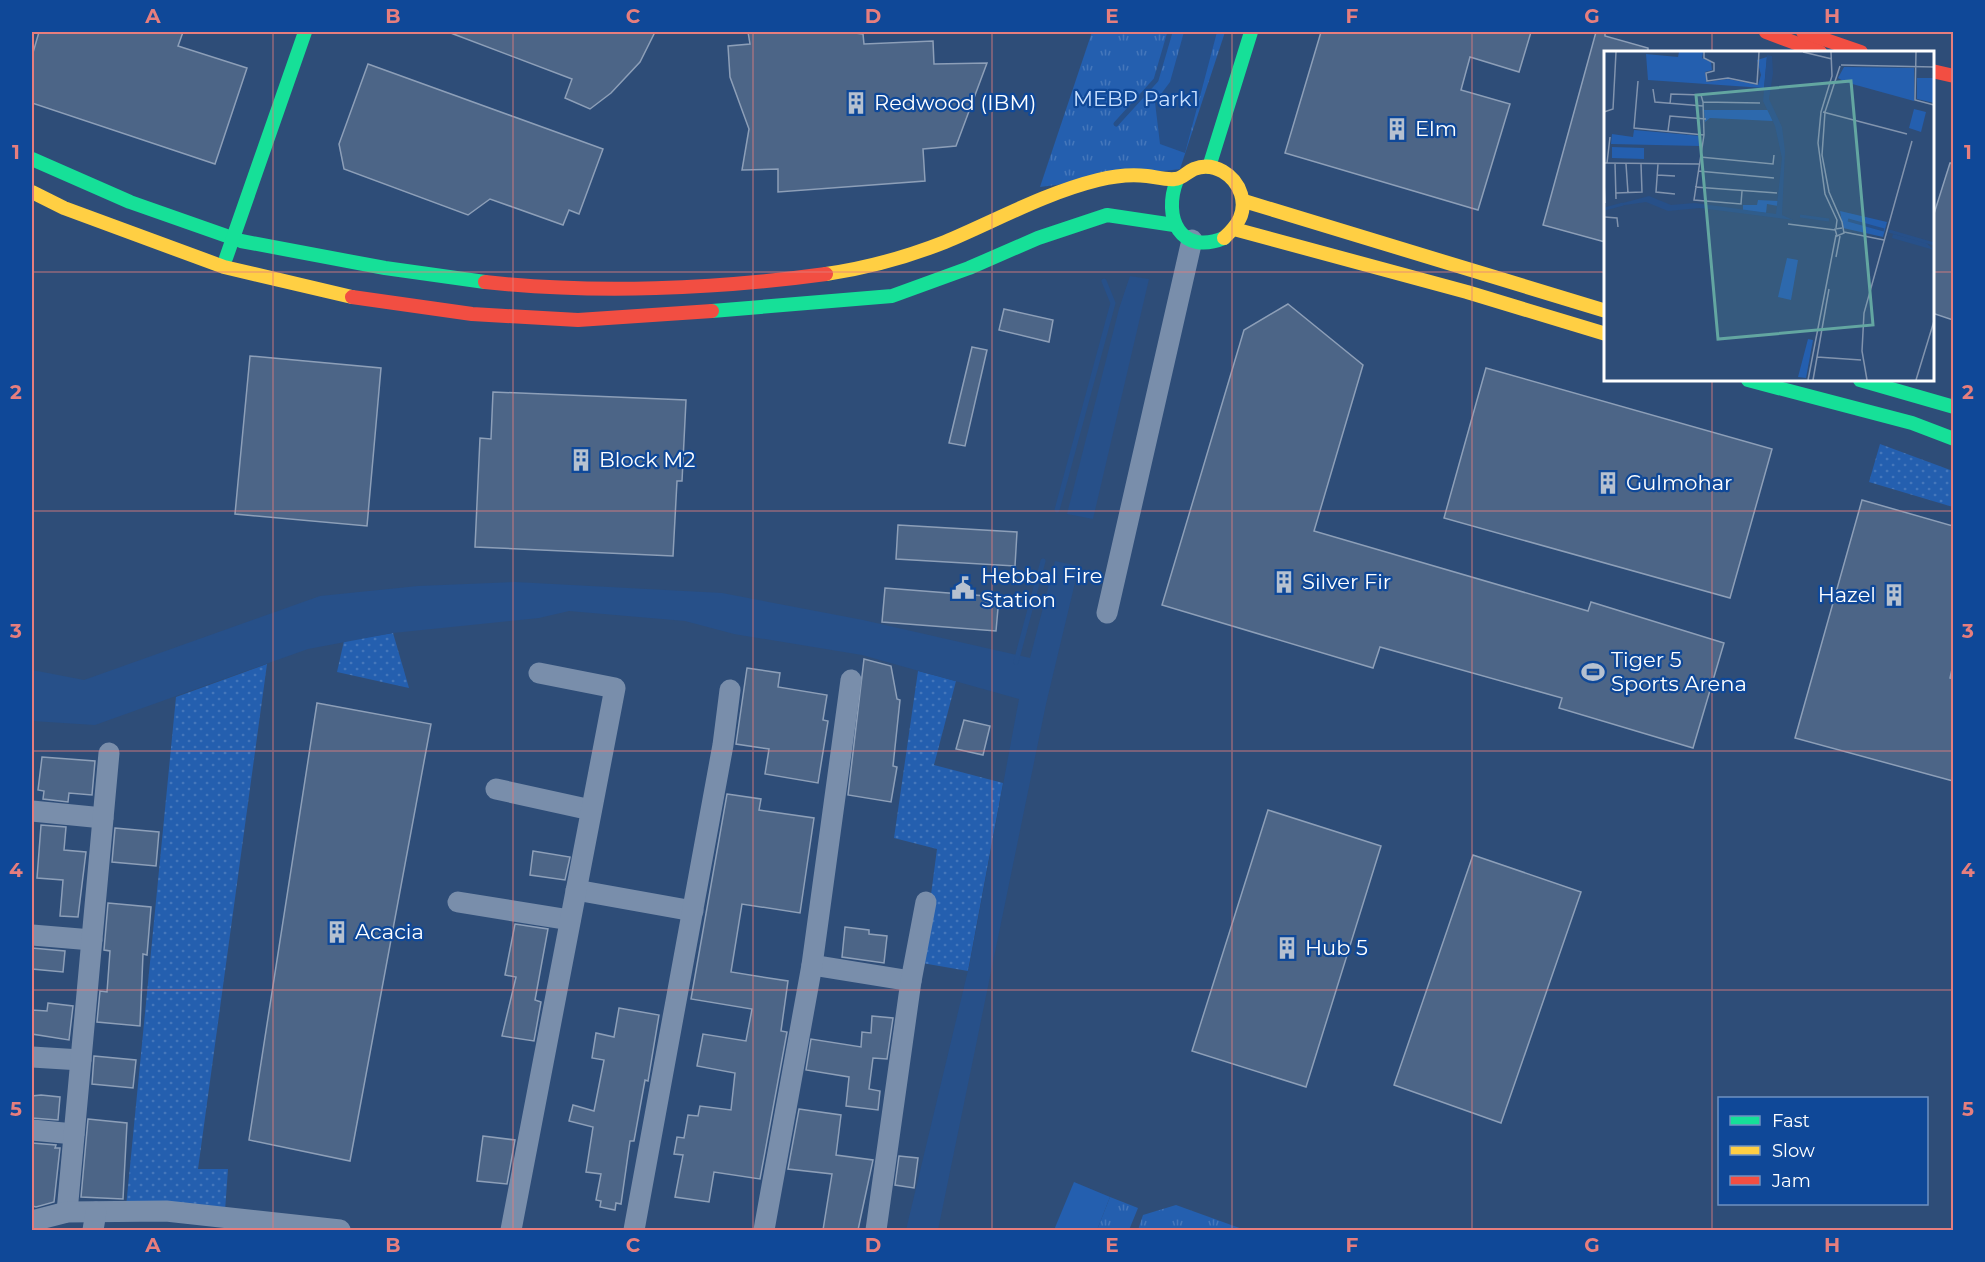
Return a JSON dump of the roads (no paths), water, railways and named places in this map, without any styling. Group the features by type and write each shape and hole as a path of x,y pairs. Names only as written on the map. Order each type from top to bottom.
{"street":[{"path":"224,267 232,238 305,32"},
{"path":"1209,167 1251,32"},
{"path":"1766,32 1817,51"},
{"path":"1803,32 1858,51"},
{"path":"1934,71 1953,76"},
{"path":"32,159 73,179 232,238 436,278 579,290 732,283 834,273 883,263 942,244 996,218 1091,180 1133,173 1177,180"},
{"path":"32,192 64,208 224,267 362,299 419,308 472,314 578,320 892,296 969,268 1038,238 1107,216 1174,225 1192,240 1216,241 1234,229 1242,214 1244,201 1240,188 1233,178 1222,170 1197,167 1177,180 1168,202 1174,225"},
{"path":"1244,201 1604,311"},
{"path":"1234,229 1467,292 1604,334"},
{"path":"1107,613 1192,240"},
{"path":"1752,381 1912,423 1953,439"},
{"path":"1863,381 1953,407"},
{"path":"511,1230 615,688 539,673"},
{"path":"764,1230 812,965 851,680"},
{"path":"634,1230 693,911 730,690"},
{"path":"67,1212 109,753"},
{"path":"496,789 591,810"},
{"path":"32,812 103,818"},
{"path":"576,890 693,911"},
{"path":"458,902 570,920"},
{"path":"876,1230 911,981 926,902"},
{"path":"32,935 92,940"},
{"path":"812,965 911,981"},
{"path":"32,1057 81,1060"},
{"path":"32,1130 74,1134"},
{"path":"32,1221 67,1212 94,1221 166,1210 335,1230"}],"waterway":[{"path":"1116,124 1156,80 1170,32"},
{"path":"1057,510 1113,303 1104,281"},
{"path":"1016,662 1043,561"}],"place":[{"name":"Redwood (IBM)","path":"856,103"},
{"name":"Elm","path":"1397,129"},
{"name":"Block M2","path":"581,460"},
{"name":"Gulmohar","path":"1608,483"},
{"name":"Silver Fir","path":"1284,582"},
{"name":"Hebbal Fire Station","path":"963,588"},
{"name":"Hazel","path":"1894,595"},
{"name":"Tiger 5 Sports Arena","path":"1593,672"},
{"name":"Acacia","path":"337,932"},
{"name":"Hub 5","path":"1287,948"}],"park label":[{"name":"MEBP Park1","path":"1136,99"}]}
